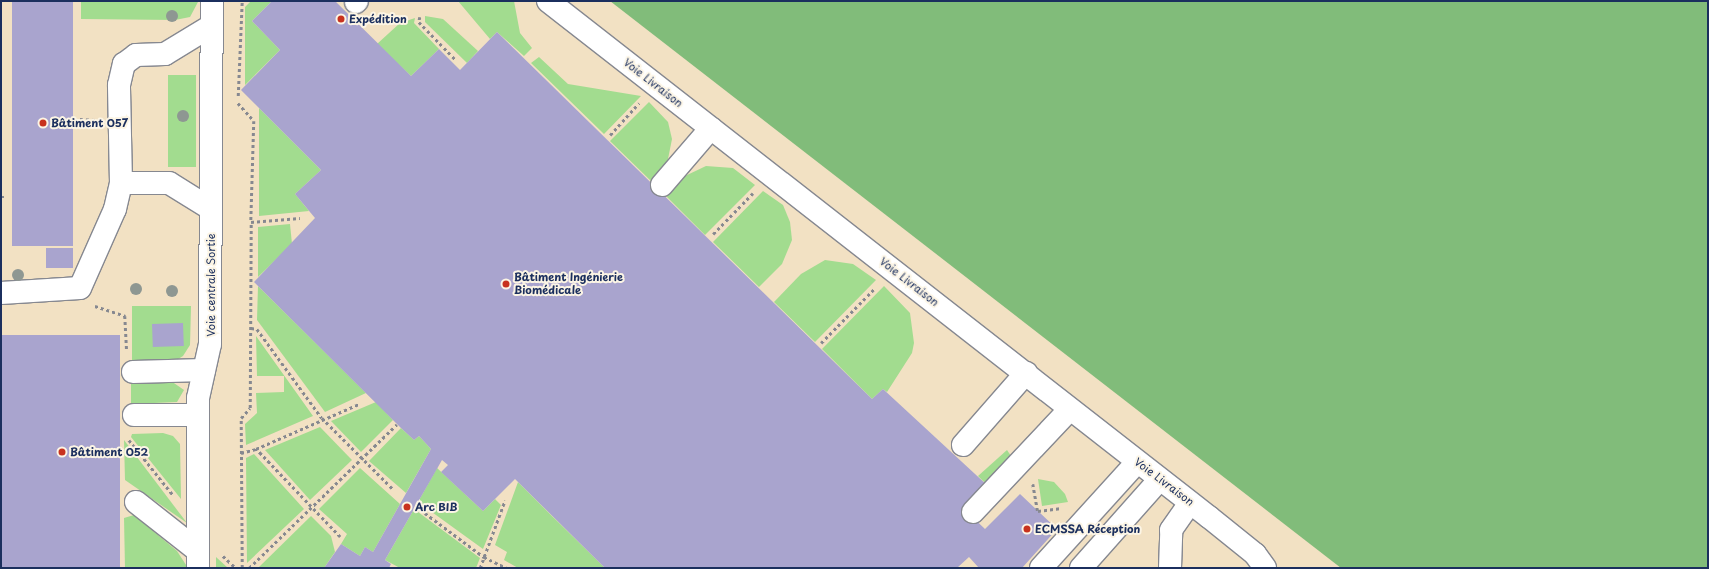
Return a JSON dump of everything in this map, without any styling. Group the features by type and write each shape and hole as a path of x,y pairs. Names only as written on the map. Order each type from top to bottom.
{"street":[{"name":"Voie centrale Sortie","path":"204,556 198,415 204,370 210,344 212,1"},
{"name":"Voie Livraison","path":"548,1 1026,373 1070,410 1255,554 1265,568"},
{"path":"1,293 80,288 115,209 121,183 119,85 124,64 136,55 165,54 211,26"},
{"path":"662,185 711,128"},
{"path":"121,183 169,183 211,209"},
{"path":"133,372 204,370"},
{"path":"963,445 1026,373"},
{"path":"973,512 1070,410"},
{"path":"134,415 198,415"},
{"path":"1041,568 1138,462"},
{"path":"1081,568 1159,480"},
{"path":"136,502 204,556"},
{"path":"1170,568 1171,530 1190,503"}],"path":[{"path":"242,1 238,105 254,120 251,222 250,408 241,418 242,568"},
{"path":"420,17 419,22 456,59"},
{"path":"610,135 656,85"},
{"path":"713,234 771,174"},
{"path":"1,197 6,197"},
{"path":"251,222 300,218"},
{"path":"821,343 893,270"},
{"path":"60,290 66,304 93,306 125,316 127,348"},
{"path":"250,328 257,329 322,418 361,460 393,489"},
{"path":"241,453 256,449 322,418 359,404"},
{"path":"249,568 397,424"},
{"path":"127,438 175,498"},
{"path":"256,449 311,509 340,537"},
{"path":"480,568 505,500"},
{"path":"425,513 484,557 507,568"},
{"path":"204,556 236,568"}],"green space":[{"path":"81,1 198,2 190,17 175,20 81,19"},
{"path":"251,1 272,1 252,21 280,50 245,85 245,7"},
{"path":"458,1 514,1 520,33 532,48 524,56 497,32 490,39"},
{"path":"610,1 1708,1 1708,568 1341,568"},
{"path":"425,16 443,19 478,51 467,63 425,22"},
{"path":"415,18 414,23 439,49 411,76 377,44 400,23"},
{"path":"539,57 568,84 641,96 604,134 531,63"},
{"path":"168,75 196,75 196,167 168,167"},
{"path":"649,102 668,122 672,139 667,164 653,183 610,141"},
{"path":"259,108 321,170 295,194 309,211 259,216"},
{"path":"706,166 733,168 755,185 705,235 665,195 685,176"},
{"path":"763,191 783,205 790,222 792,240 782,264 759,287 713,242"},
{"path":"290,224 292,244 258,277 258,227"},
{"path":"825,260 853,264 876,280 815,342 774,302 801,274"},
{"path":"258,286 366,393 325,412 257,320"},
{"path":"884,286 910,313 914,343 912,353 887,392 883,389 872,399 822,349"},
{"path":"132,306 191,306 190,345 183,356 175,361 132,361"},
{"path":"256,336 313,416 246,445 245,424 257,413 256,393 284,392 284,376 257,376"},
{"path":"171,381 184,390 177,402 131,404 131,382"},
{"path":"376,402 393,420 361,452 331,421"},
{"path":"320,427 352,460 310,500 265,450"},
{"path":"401,428 414,440 419,436 431,449 406,493 369,461"},
{"path":"163,433 173,436 180,444 181,499 131,437 132,434"},
{"path":"124,440 187,523 125,480"},
{"path":"1007,450 1011,456 988,486 978,476"},
{"path":"254,454 304,509 247,563 246,458"},
{"path":"360,468 400,504 373,552 365,547 360,556 341,544 347,534 319,509"},
{"path":"437,468 483,511 495,499 501,505 483,549 418,502"},
{"path":"1038,479 1054,482 1065,494 1068,502 1042,506"},
{"path":"518,482 605,568 518,568 504,560 507,552 495,545"},
{"path":"414,509 480,558 476,568 400,568 385,560"},
{"path":"134,515 177,551 188,568 125,568 124,518"},
{"path":"311,516 331,536 335,552 324,568 258,568"},
{"path":"216,557 228,568 216,568"}],"building":[{"name":"Bâtiment 057","path":"12,1 73,1 73,246 12,246"},
{"name":"Bâtiment Ingénierie Biomédicale","path":"272,1 335,1 411,76 439,49 460,70 497,32 872,399 883,389 988,486 966,511 985,529 1020,494 1057,529 1022,568 979,568 969,557 957,568 605,568 515,479 483,511 441,472 448,465 442,460 385,560 391,564 389,568 324,568 341,544 360,556 365,547 373,552 431,449 419,436 414,440 401,428 254,282 315,218 295,194 321,170 241,90 280,50 252,21"},
{"path":"46,248 73,248 73,268 46,268"},
{"path":"183,323 184,346 153,347 152,324"},
{"name":"Bâtiment 052","path":"2,335 120,335 120,568 2,568"}],"place":[{"name":"Expédition","path":"341,19"},
{"name":"Bâtiment 057","path":"43,123"},
{"name":"Bâtiment Ingénierie Biomédicale","path":"506,284"},
{"name":"Bâtiment 052","path":"62,452"},
{"name":"Arc BIB","path":"407,507"},
{"name":"ECMSSA Réception","path":"1027,529"}]}
